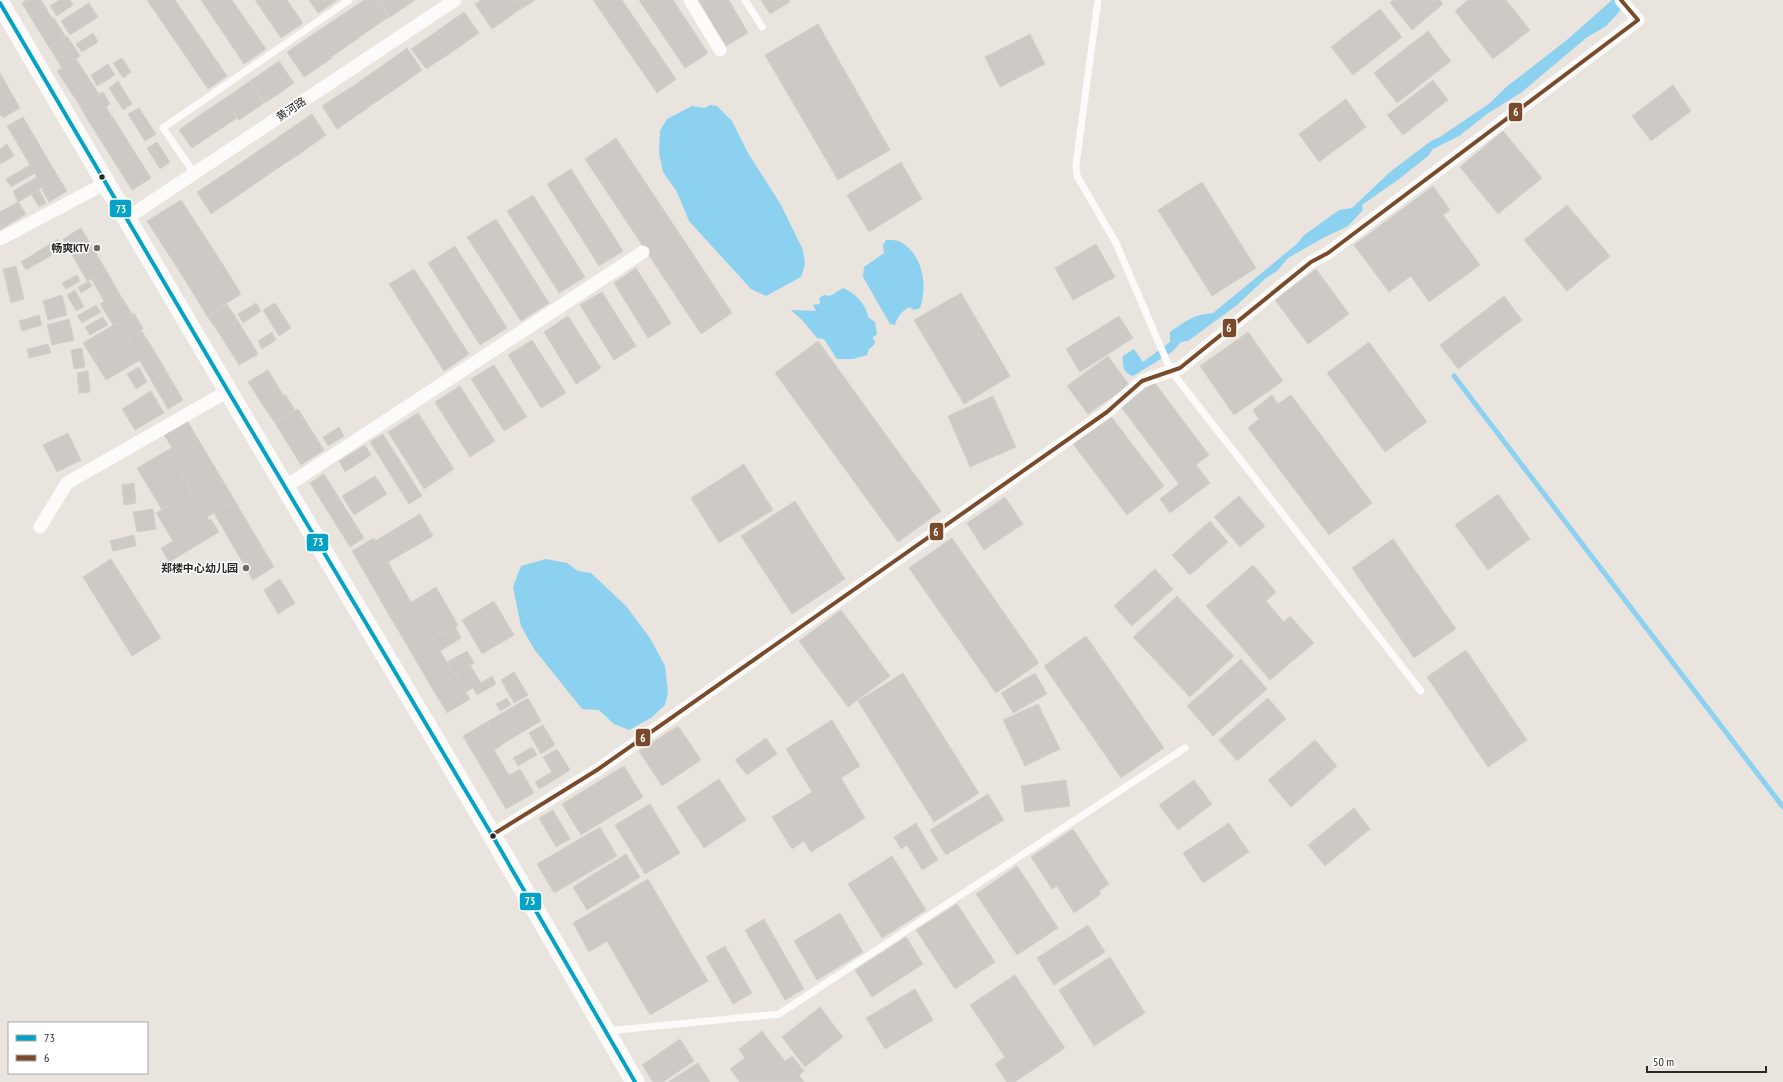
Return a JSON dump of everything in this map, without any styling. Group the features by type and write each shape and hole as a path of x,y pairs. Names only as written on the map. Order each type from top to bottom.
{"main road":[{"path":"0,3 228,391 492,835 635,1082"}],"street":[{"name":"黄河路","path":"127,218 455,0"},
{"path":"690,0 720,50"},
{"path":"492,835 604,766 1107,412 1142,381 1180,368 1310,262 1328,254 1638,20 1621,0"},
{"path":"0,240 106,184"},
{"path":"285,487 643,252"},
{"path":"40,527 67,483 228,391"}],"lane":[{"path":"194,173 163,128 349,0"},
{"path":"745,0 762,28"},
{"path":"1098,0 1076,165 1077,176 1116,243 1171,371 1421,691"},
{"path":"605,1031 779,1014 1185,748"}],"water":[{"path":"1612,0 1630,0 1606,26 1586,38 1522,92 1487,114 1459,136 1433,149 1428,156 1399,179 1362,205 1363,210 1348,226 1288,258 1277,271 1266,278 1237,305 1188,341 1181,342 1172,352 1133,376 1125,371 1123,356 1134,349 1143,362 1170,342 1170,332 1186,321 1195,317 1213,313 1298,243 1303,236 1339,210 1352,208 1390,172 1431,141 1440,137 1490,103 1505,88 1568,39"},
{"path":"710,105 717,106 732,121 748,153 781,205 803,250 805,264 801,277 766,296 751,289 689,221 677,192 663,172 659,153 660,131 667,119 692,106 705,108"},
{"path":"886,240 899,241 914,253 922,271 923,280 920,308 914,310 909,307 906,309 900,314 895,325 890,324 863,277 864,267 884,253 883,245"},
{"path":"843,288 856,296 862,303 868,317 875,322 877,334 872,338 875,341 874,345 869,349 867,355 853,359 837,359 824,339 817,338 803,321 791,310 816,311 813,305 820,304 819,298 824,295 830,296"},
{"path":"546,559 567,563 578,571 591,573 626,606 650,638 665,666 668,693 665,705 651,718 629,730 614,724 599,710 582,709 534,649 521,626 513,587 521,566"}],"building":[{"path":"26,0 41,0 52,18 37,28 22,3"},
{"path":"59,0 70,0 73,5 57,16 50,6"},
{"path":"147,0 175,0 227,76 208,89"},
{"path":"201,0 232,0 266,49 244,64"},
{"path":"255,0 287,0 303,23 281,38"},
{"path":"309,0 337,0 318,13"},
{"path":"364,0 378,0 389,17 359,37 343,14"},
{"path":"378,0 415,0 390,17"},
{"path":"481,0 517,0 522,8 492,29 475,4"},
{"path":"517,0 535,0 523,8"},
{"path":"593,0 622,0 676,79 657,93"},
{"path":"639,0 673,0 708,53 685,68"},
{"path":"698,0 729,0 748,33 726,46"},
{"path":"761,0 789,0 790,2 770,14"},
{"path":"1393,0 1440,0 1443,4 1412,30 1390,3"},
{"path":"1468,0 1506,0 1530,30 1493,59 1455,11"},
{"path":"89,3 98,17 70,35 61,21"},
{"path":"1380,9 1402,37 1353,75 1331,47"},
{"path":"464,12 479,33 452,52 437,31"},
{"path":"343,14 359,38 331,57 315,33"},
{"path":"53,17 66,37 49,47 37,28"},
{"path":"818,24 890,150 838,180 765,55"},
{"path":"437,31 452,52 426,69 411,49"},
{"path":"1428,31 1451,61 1397,103 1374,73"},
{"path":"93,33 98,42 82,52 76,44"},
{"path":"315,33 332,58 304,77 287,52"},
{"path":"1030,34 1045,64 1000,87 985,57"},
{"path":"67,36 80,56 62,68 49,47"},
{"path":"407,48 422,70 394,90 379,68"},
{"path":"122,58 131,72 123,78 113,63"},
{"path":"76,59 99,94 80,106 57,71"},
{"path":"279,61 294,83 265,103 250,81"},
{"path":"108,64 115,75 97,86 91,75"},
{"path":"379,68 394,90 367,108 353,86"},
{"path":"0,73 20,108 3,118 0,114"},
{"path":"1433,80 1448,100 1403,135 1387,115"},
{"path":"118,81 132,104 123,110 109,88"},
{"path":"250,81 264,103 239,120 224,99"},
{"path":"1673,85 1691,111 1651,141 1632,116"},
{"path":"353,86 368,108 337,129 322,106"},
{"path":"103,92 110,104 87,119 80,106"},
{"path":"224,99 237,118 210,136 197,117"},
{"path":"1346,99 1366,127 1319,162 1299,134"},
{"path":"106,107 112,117 93,128 87,119"},
{"path":"139,108 156,134 145,141 128,114"},
{"path":"312,114 326,135 301,153 287,131"},
{"path":"112,116 151,178 132,190 93,128"},
{"path":"23,117 60,180 44,189 7,126"},
{"path":"197,117 210,136 192,148 179,130"},
{"path":"287,131 301,153 272,172 258,151"},
{"path":"1503,131 1542,178 1498,214 1460,167"},
{"path":"616,138 732,313 701,334 585,159"},
{"path":"157,142 170,162 160,169 147,148"},
{"path":"7,144 14,156 0,164 0,149"},
{"path":"258,151 272,172 246,190 232,169"},
{"path":"901,162 922,199 869,232 847,195"},
{"path":"30,165 35,173 11,187 6,179"},
{"path":"232,169 246,190 211,214 197,192"},
{"path":"571,169 623,251 599,266 547,184"},
{"path":"37,177 43,187 18,202 13,191"},
{"path":"60,180 67,191 49,202 42,190"},
{"path":"1202,182 1256,268 1212,296 1158,210"},
{"path":"1433,186 1450,210 1443,215 1480,265 1429,302 1411,276 1389,292 1354,245"},
{"path":"39,190 46,203 39,207 31,194"},
{"path":"533,195 585,277 559,293 507,211"},
{"path":"181,200 224,266 190,288 147,221"},
{"path":"18,202 26,214 0,230 0,212"},
{"path":"1567,205 1610,256 1567,291 1524,240"},
{"path":"496,219 549,303 521,321 467,237"},
{"path":"81,228 106,270 87,281 63,239"},
{"path":"58,239 64,248 26,270 21,262"},
{"path":"1096,244 1115,277 1073,300 1055,268"},
{"path":"455,246 507,328 480,345 428,263"},
{"path":"16,266 24,299 11,303 3,269"},
{"path":"224,266 241,294 207,316 190,288"},
{"path":"636,268 671,323 648,338 614,283"},
{"path":"414,269 469,354 444,371 389,284"},
{"path":"1316,269 1349,314 1308,344 1275,300"},
{"path":"106,270 119,293 104,301 91,279"},
{"path":"77,275 80,281 66,289 62,283"},
{"path":"89,281 92,286 81,293 78,287"},
{"path":"75,290 84,307 76,311 67,295"},
{"path":"602,292 636,346 614,360 580,305"},
{"path":"119,293 132,314 113,325 100,304"},
{"path":"961,293 1010,376 964,404 914,320"},
{"path":"62,295 67,315 48,320 43,301"},
{"path":"1504,296 1522,320 1458,369 1440,345"},
{"path":"256,303 261,311 243,323 238,314"},
{"path":"275,303 291,328 279,336 263,310"},
{"path":"227,304 238,321 219,333 207,316"},
{"path":"96,305 101,312 82,323 77,316"},
{"path":"134,313 143,329 93,359 83,343"},
{"path":"39,315 42,325 22,331 19,321"},
{"path":"568,316 601,368 576,384 544,332"},
{"path":"1119,316 1133,338 1080,372 1066,349"},
{"path":"103,317 108,325 90,335 85,327"},
{"path":"69,319 74,340 52,345 47,325"},
{"path":"238,321 258,354 239,365 219,333"},
{"path":"141,330 155,352 141,361 127,338"},
{"path":"272,332 276,340 262,349 258,341"},
{"path":"1248,332 1283,381 1234,415 1200,366"},
{"path":"127,338 140,360 106,380 93,359"},
{"path":"532,340 566,393 541,408 508,355"},
{"path":"818,341 941,511 898,542 775,373"},
{"path":"1369,342 1427,422 1385,452 1327,373"},
{"path":"48,344 51,353 29,358 27,349"},
{"path":"82,348 85,367 74,369 71,350"},
{"path":"155,352 183,400 168,409 140,361"},
{"path":"1108,356 1129,385 1088,414 1067,386"},
{"path":"494,365 527,417 504,431 471,379"},
{"path":"139,367 147,382 136,389 127,374"},
{"path":"268,370 283,395 264,407 248,382"},
{"path":"88,371 90,392 79,393 77,373"},
{"path":"1154,382 1209,455 1196,465 1210,483 1170,513 1160,499 1179,484 1121,407"},
{"path":"460,386 495,441 470,457 435,402"},
{"path":"151,391 164,413 135,430 122,409"},
{"path":"285,394 295,410 275,423 264,407"},
{"path":"1272,395 1278,404 1291,395 1372,503 1329,535 1248,428 1259,419 1253,410"},
{"path":"993,396 1016,447 970,467 948,416"},
{"path":"298,409 324,450 301,465 275,423"},
{"path":"418,413 454,469 424,489 388,432"},
{"path":"1110,415 1164,486 1127,515 1073,444"},
{"path":"185,417 195,434 172,448 162,431"},
{"path":"339,427 344,436 328,446 323,437"},
{"path":"68,433 81,460 57,472 43,445"},
{"path":"195,434 235,501 207,517 168,450"},
{"path":"383,434 422,496 409,504 370,442"},
{"path":"365,445 371,455 345,472 339,461"},
{"path":"168,450 192,492 162,510 137,468"},
{"path":"744,464 773,510 719,543 691,498"},
{"path":"324,474 364,538 350,547 310,483"},
{"path":"375,476 387,494 354,515 342,496"},
{"path":"134,483 136,503 124,505 122,485"},
{"path":"192,492 209,520 173,541 156,513"},
{"path":"1498,494 1530,539 1488,570 1455,525"},
{"path":"1239,496 1265,526 1240,547 1214,517"},
{"path":"1005,497 1023,524 984,550 967,523"},
{"path":"235,501 274,567 253,580 214,513"},
{"path":"795,501 845,579 792,614 741,536"},
{"path":"153,509 156,529 137,532 133,512"},
{"path":"420,514 433,536 388,562 375,541"},
{"path":"211,519 219,532 169,562 161,548"},
{"path":"1210,521 1228,542 1190,575 1172,555"},
{"path":"134,535 136,546 113,551 110,541"},
{"path":"374,538 411,602 389,615 352,551"},
{"path":"952,538 1039,663 996,693 909,568"},
{"path":"1393,539 1456,629 1414,658 1352,568"},
{"path":"111,559 161,638 132,656 83,577"},
{"path":"1253,565 1276,592 1266,601 1284,622 1290,616 1314,643 1270,680 1206,606"},
{"path":"1155,569 1173,589 1132,626 1114,606"},
{"path":"280,579 295,603 278,614 264,590"},
{"path":"436,587 458,625 441,634 420,597"},
{"path":"1177,596 1234,656 1190,697 1133,637"},
{"path":"420,597 441,634 411,652 389,615"},
{"path":"494,601 514,635 482,654 462,620"},
{"path":"841,610 890,676 848,707 799,641"},
{"path":"455,626 461,638 440,651 433,639"},
{"path":"1086,636 1164,748 1121,778 1044,666"},
{"path":"433,639 454,675 432,688 411,652"},
{"path":"1466,650 1527,740 1488,767 1427,677"},
{"path":"467,651 474,663 454,675 447,662"},
{"path":"1241,659 1267,689 1213,736 1187,706"},
{"path":"470,665 481,683 466,692 455,674"},
{"path":"514,672 528,695 514,703 501,680"},
{"path":"903,673 979,793 934,822 858,701"},
{"path":"1035,673 1047,694 1013,713 1001,693"},
{"path":"455,674 470,699 447,713 432,688"},
{"path":"492,676 496,684 477,695 473,688"},
{"path":"507,698 511,705 500,711 496,704"},
{"path":"528,698 541,721 501,745 487,722"},
{"path":"1268,698 1286,719 1237,761 1219,740"},
{"path":"1038,704 1060,749 1025,766 1003,720"},
{"path":"832,720 860,766 841,778 865,818 811,852 804,841 792,849 772,817 812,792 786,749"},
{"path":"487,722 501,746 477,760 463,736"},
{"path":"543,725 555,745 541,754 529,733"},
{"path":"678,726 701,760 662,786 639,751"},
{"path":"766,738 777,754 747,775 735,760"},
{"path":"1315,740 1337,766 1291,807 1268,780"},
{"path":"532,747 537,755 518,766 513,758"},
{"path":"557,749 570,770 556,779 543,757"},
{"path":"494,750 509,775 492,785 477,760"},
{"path":"624,766 643,797 581,835 562,804"},
{"path":"520,769 534,793 506,809 492,785"},
{"path":"552,772 556,779 539,789 535,782"},
{"path":"719,779 746,820 704,848 677,807"},
{"path":"1066,780 1070,806 1025,812 1021,786"},
{"path":"1194,780 1212,804 1178,830 1159,805"},
{"path":"988,794 1004,820 946,855 930,830"},
{"path":"650,804 680,853 645,874 615,825"},
{"path":"1354,808 1370,829 1325,866 1308,845"},
{"path":"553,810 570,839 556,847 539,818"},
{"path":"916,823 938,860 922,870 907,845 901,849 894,837"},
{"path":"1229,823 1249,852 1203,883 1183,853"},
{"path":"600,827 617,856 554,893 537,864"},
{"path":"1073,829 1109,884 1099,891 1101,894 1074,913 1057,886 1052,889 1031,857"},
{"path":"626,854 640,877 587,910 573,887"},
{"path":"892,856 926,910 882,938 848,884"},
{"path":"1017,866 1058,928 1017,955 976,894"},
{"path":"648,879 708,981 650,1015 607,941 589,952 573,923"},
{"path":"957,904 995,962 955,989 916,930"},
{"path":"840,913 863,952 817,980 794,941"},
{"path":"764,919 804,989 785,1000 745,930"},
{"path":"1088,925 1105,952 1054,985 1037,958"},
{"path":"906,937 923,964 872,997 855,970"},
{"path":"725,946 752,993 733,1004 706,957"},
{"path":"1110,957 1145,1013 1094,1046 1059,990"},
{"path":"1015,975 1065,1048 1015,1082 1007,1082 995,1064 1005,1057 970,1005"},
{"path":"915,989 933,1020 885,1049 866,1018"},
{"path":"820,1007 843,1037 805,1067 782,1037"},
{"path":"762,1031 785,1061 792,1056 804,1071 799,1075 804,1082 740,1082 730,1069 745,1058 739,1049"},
{"path":"680,1039 694,1061 663,1082 653,1082 642,1065"},
{"path":"698,1063 710,1082 668,1082"}],"waterway":[{"path":"1454,376 1783,807"}],"transit line":[{"name":"6","path":"492,835 597,770 1107,412 1142,381 1180,368 1311,262 1328,253 1638,20 1621,0"},
{"name":"73","path":"0,3 228,391 492,835 635,1082"}],"place":[{"name":"畅爽KTV","path":"97,248"},
{"name":"郑楼中心幼儿园","path":"246,568"}]}
